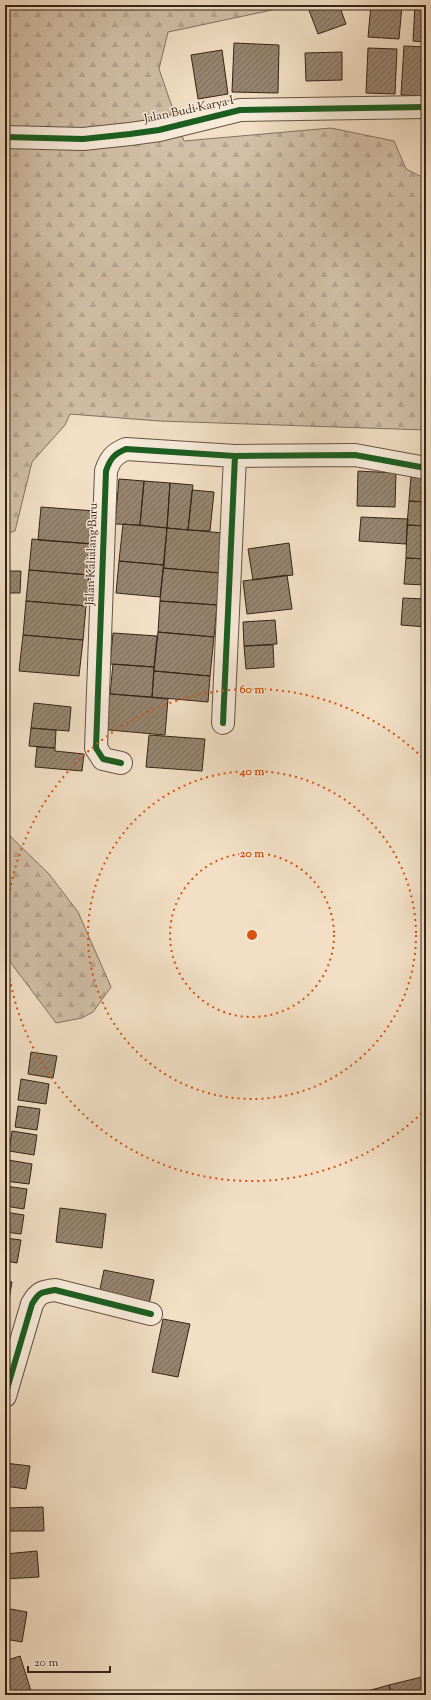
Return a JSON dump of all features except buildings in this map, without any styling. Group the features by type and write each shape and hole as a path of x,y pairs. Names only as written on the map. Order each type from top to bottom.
{"street":[{"name":"Jalan Budi Karya I","path":"5,137 83,139 130,134 159,130 240,110 426,107"},
{"name":"Jalan Kalialang Baru","path":"121,763 103,759 96,748 106,471 109,462 115,454 126,450 235,456 355,455 426,468"},
{"path":"223,723 235,456"},
{"path":"5,1396 32,1304 37,1295 44,1291 55,1290 151,1314"}],"green space":[{"path":"5,5 277,5 272,10 168,32 159,69 184,141 331,128 394,141 406,169 426,179 426,430 159,421 70,414 65,425 32,462 15,531 5,534"},
{"path":"5,808 6,832 49,874 78,912 111,987 93,1012 82,1018 56,1023 5,955"}],"cycle path":[{"path":"5,137 83,139 130,134 159,130 240,110 426,107"},
{"path":"121,763 103,759 96,748 106,471 109,463 115,455 126,449 235,456 355,455 426,468"},
{"path":"223,723 235,456"},
{"path":"5,1396 32,1304 41,1293 55,1290 151,1314"}]}
